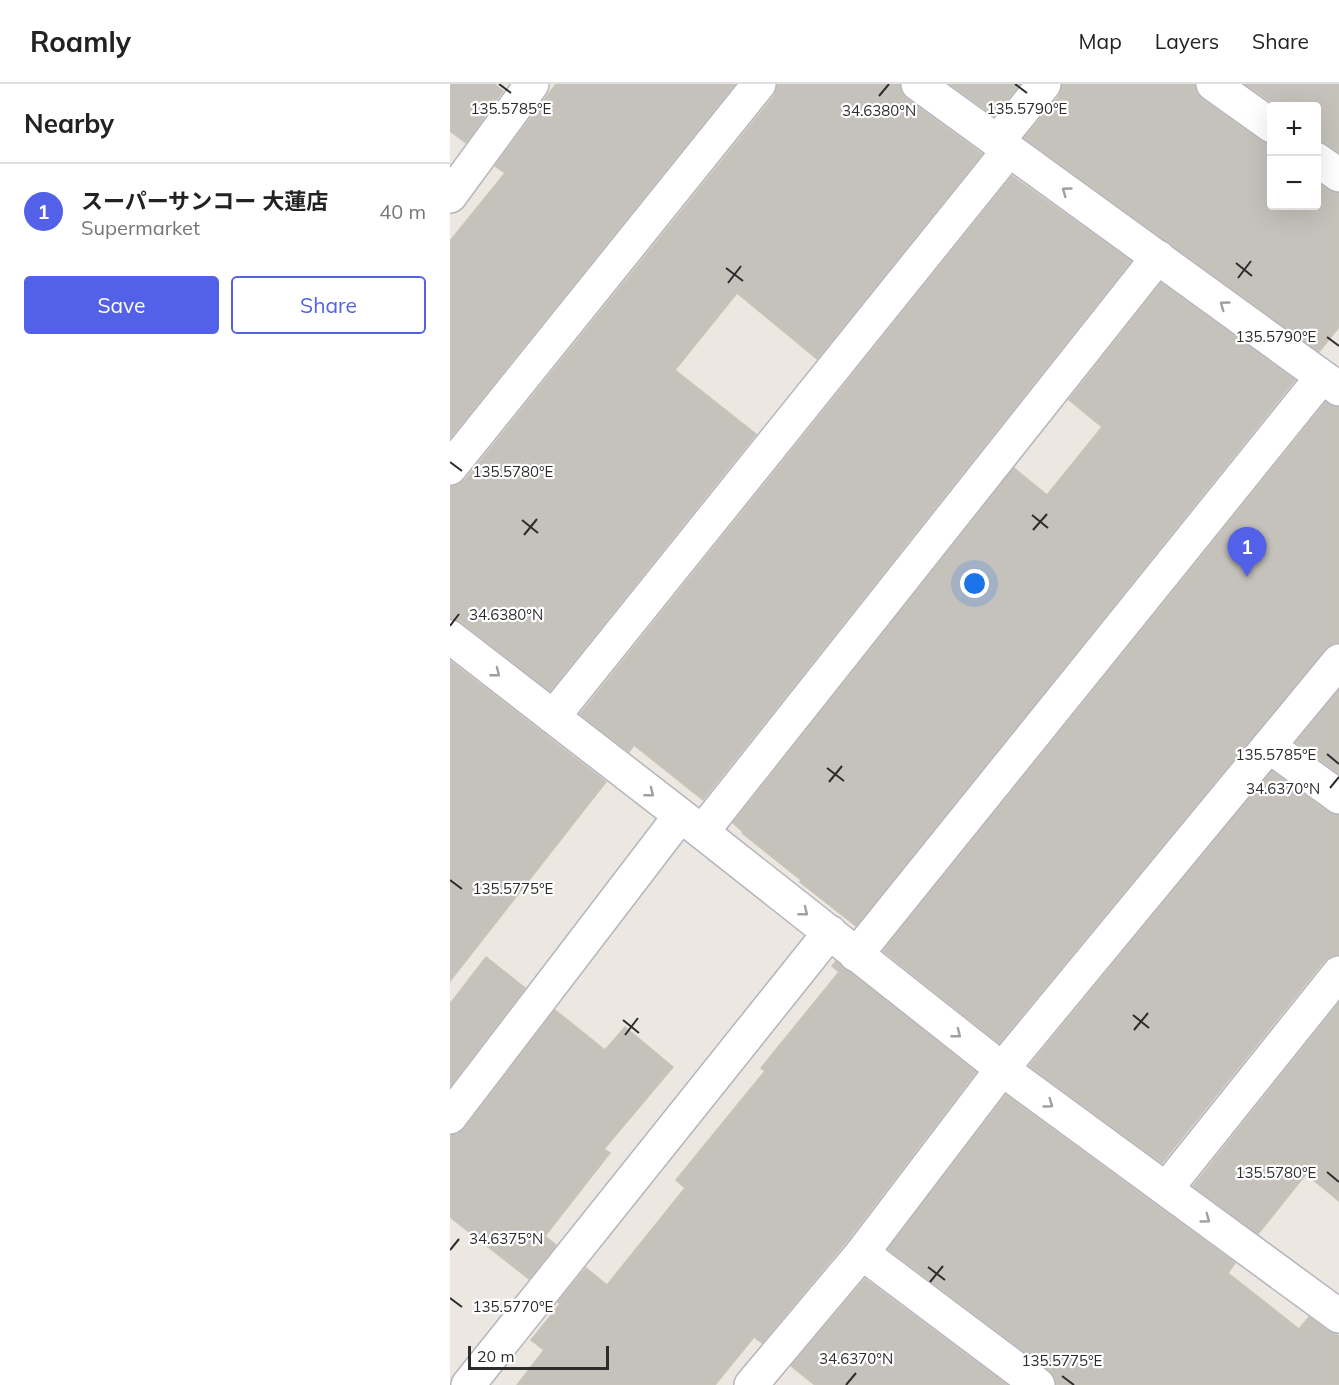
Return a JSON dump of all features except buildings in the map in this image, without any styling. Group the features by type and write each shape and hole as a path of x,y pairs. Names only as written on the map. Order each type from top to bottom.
{"street":[{"path":"450,196 532,84"},
{"path":"450,468 759,84"},
{"path":"856,955 1331,383 918,84"},
{"path":"553,717 1003,146 1044,84"},
{"path":"1213,84 1267,122"},
{"path":"1321,162 1339,175"},
{"path":"450,1117 1158,257"},
{"path":"450,637 830,932 1002,1069 1338,1313"},
{"path":"752,1385 862,1253 1002,1069 1339,662"},
{"path":"1269,746 1339,797"},
{"path":"468,1385 830,932"},
{"path":"1166,1189 1339,973"},
{"path":"862,1253 1038,1385"}],"place":[{"name":"スーパーサンコー 大蓮店","path":"1247,577"}]}
